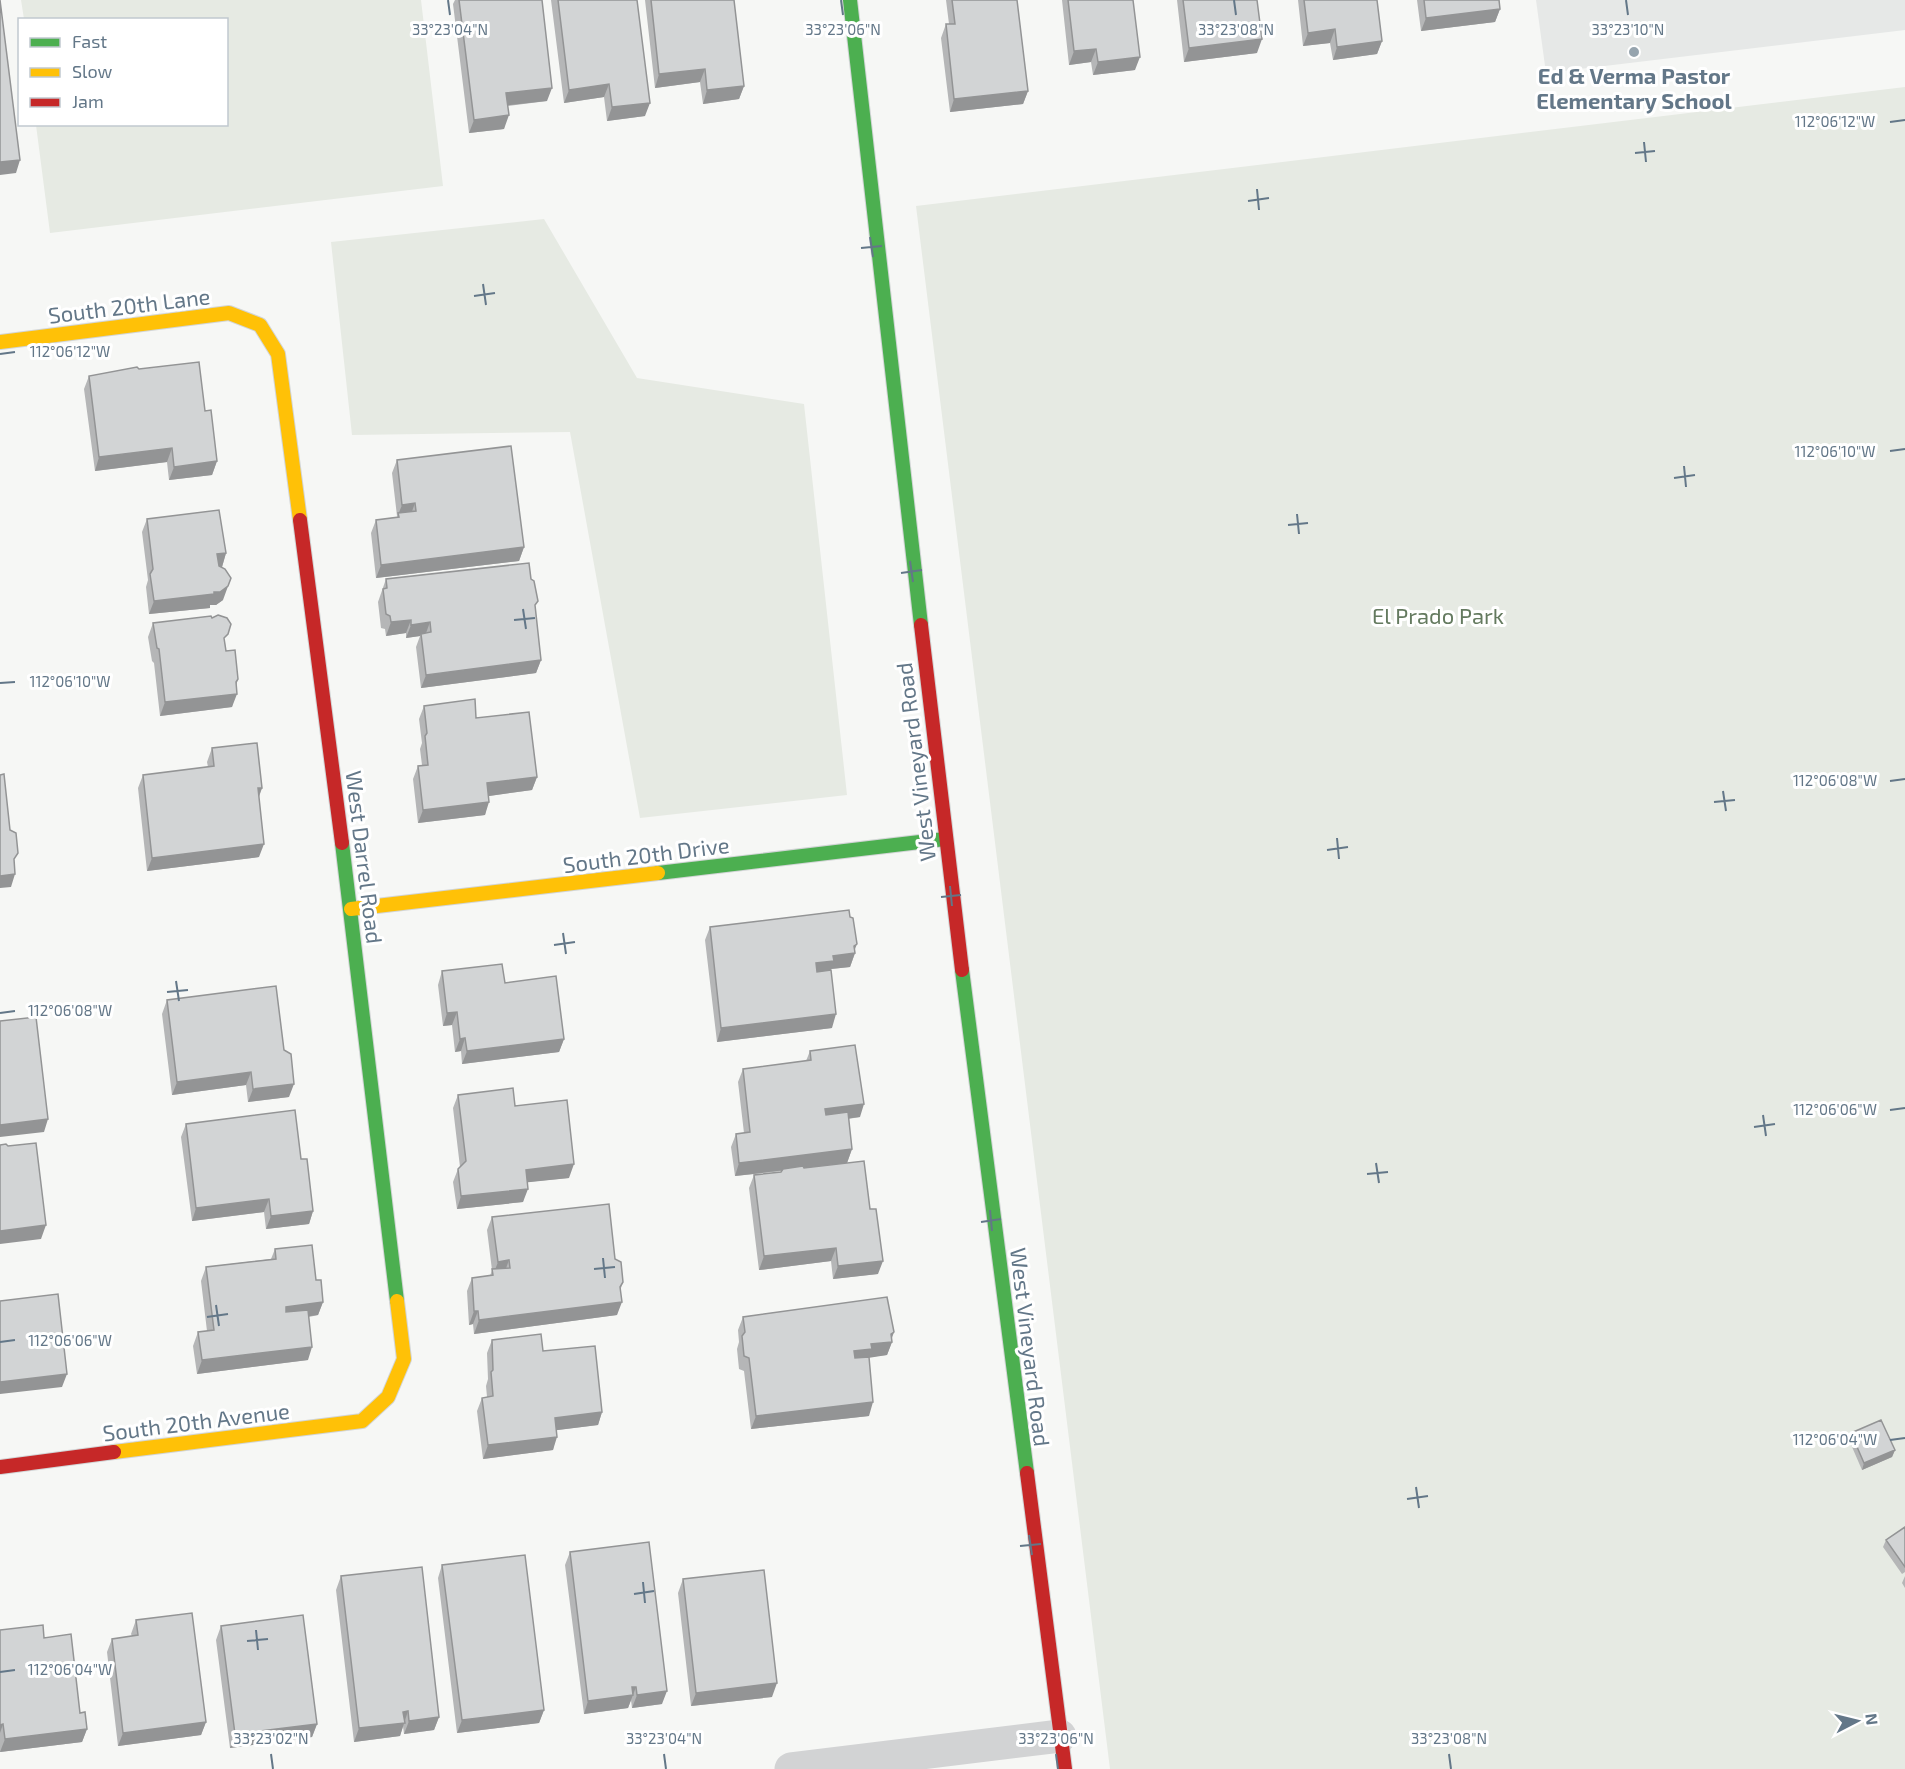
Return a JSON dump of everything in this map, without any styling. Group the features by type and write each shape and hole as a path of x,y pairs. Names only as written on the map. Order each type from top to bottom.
{"street":[{"name":"West Vineyard Road","path":"850,0 945,839 1065,1769"},
{"name":"South 20th Lane","path":"0,342 229,313 260,325"},
{"name":"West Darrel Road","path":"260,325 278,354 351,909 404,1359 388,1397"},
{"name":"South 20th Drive","path":"351,909 945,839"},
{"name":"South 20th Avenue","path":"0,1467 362,1421 388,1397"},
{"path":"791,1769 1060,1736"}],"shaded area":[{"name":"Ed & Verma Pastor Elementary School","path":"1536,0 1905,0 1905,30 1546,73"}],"green space":[{"path":"21,0 421,0 443,186 50,233 36,126 228,126 228,18 24,18"},
{"name":"El Prado Park","path":"1905,87 1905,1769 1110,1769 916,206"},
{"path":"544,219 637,378 804,404 847,795 640,818 570,432 352,435 331,242"}],"building":[{"path":"0,0 20,160 0,162"},
{"path":"459,0 542,0 552,88 506,93 509,115 474,120"},
{"path":"558,0 637,0 650,103 612,107 609,84 569,90"},
{"path":"651,0 734,0 744,86 707,90 705,69 659,74"},
{"path":"952,0 1017,0 1028,91 954,99 946,24 955,24"},
{"path":"1068,0 1133,0 1140,57 1098,62 1096,49 1074,51"},
{"path":"1183,0 1257,0 1262,39 1189,48"},
{"path":"1304,0 1377,0 1382,41 1337,47 1335,29 1308,33"},
{"path":"1424,0 1499,0 1500,9 1426,18"},
{"path":"199,362 205,411 211,410 217,461 174,467 172,448 99,457 89,376 137,367 139,369"},
{"path":"511,446 524,547 381,565 376,520 399,517 398,513 416,511 415,503 402,505 397,460"},
{"path":"219,510 226,553 217,554 219,566 225,569 231,578 228,586 214,594 154,601 147,519"},
{"path":"529,563 538,601 535,605 541,660 426,675 421,634 431,632 430,622 411,625 411,620 391,622 390,616 386,614 383,589 387,588 386,579"},
{"path":"218,615 227,618 231,624 224,638 226,651 235,650 237,694 165,702 159,649 153,623 211,616 212,618"},
{"path":"475,699 476,718 529,712 537,777 487,783 489,802 423,810 418,766 428,765 424,706"},
{"path":"257,743 262,788 258,788 264,844 152,858 143,775 214,766 212,748"},
{"path":"4,774 10,830 16,833 18,853 14,859 15,874 0,876 0,775"},
{"path":"849,910 850,917 853,918 857,944 854,946 855,953 833,956 834,961 816,963 817,972 831,970 836,1014 721,1028 710,927"},
{"path":"502,964 505,983 556,976 564,1039 467,1051 465,1038 460,1039 457,1012 447,1013 442,971"},
{"path":"276,986 284,1050 291,1054 294,1084 253,1089 251,1072 177,1082 167,1000"},
{"path":"36,1017 48,1119 0,1125 0,1021"},
{"path":"855,1045 864,1104 825,1109 826,1115 848,1112 852,1149 739,1163 736,1134 750,1132 743,1069 811,1060 810,1051"},
{"path":"513,1088 515,1106 567,1100 574,1164 526,1170 528,1189 461,1196 458,1169 466,1161 458,1095"},
{"path":"295,1110 301,1159 307,1159 313,1211 271,1216 269,1199 196,1208 186,1124"},
{"path":"36,1143 46,1225 0,1231 0,1145"},
{"path":"864,1161 870,1209 876,1209 883,1261 838,1266 836,1248 764,1256 754,1175 781,1172 783,1169 803,1166 804,1168"},
{"path":"609,1204 615,1259 621,1262 622,1302 479,1320 478,1311 474,1311 472,1278 493,1275 492,1269 510,1268 509,1260 498,1262 492,1217"},
{"path":"312,1245 316,1280 321,1280 323,1302 286,1307 286,1312 308,1310 312,1347 202,1360 198,1332 214,1330 206,1267 276,1259 275,1249"},
{"path":"58,1294 67,1374 0,1382 0,1301"},
{"path":"887,1297 894,1332 891,1334 892,1342 871,1344 872,1349 854,1351 855,1358 869,1357 873,1402 756,1416 749,1358 744,1356 743,1317"},
{"path":"541,1334 543,1351 595,1346 602,1412 555,1418 557,1437 488,1445 482,1398 493,1396 492,1340"},
{"path":"1881,1420 1895,1450 1864,1463 1851,1433"},
{"path":"1905,1527 1905,1567 1886,1540"},
{"path":"649,1542 667,1691 637,1695 636,1687 632,1687 633,1695 588,1701 570,1552"},
{"path":"525,1555 544,1710 462,1720 442,1565"},
{"path":"422,1567 439,1717 409,1721 408,1711 403,1712 405,1723 359,1728 341,1576"},
{"path":"764,1570 777,1683 696,1693 683,1579"},
{"path":"192,1613 206,1722 123,1733 112,1639 138,1635 136,1620"},
{"path":"303,1615 317,1724 235,1734 221,1626"},
{"path":"43,1625 44,1638 71,1634 80,1713 85,1712 87,1729 5,1739 3,1724 0,1725 0,1630"}],"traffic: fast":[{"path":"850,0 921,625"},
{"path":"658,873 945,839"},
{"path":"342,843 397,1301"},
{"path":"962,970 1027,1473"}],"traffic: slow":[{"path":"0,342 229,313 260,325 278,354 300,520"},
{"path":"351,909 658,873"},
{"path":"114,1452 362,1421 388,1397 404,1359 397,1301"}],"traffic: jam":[{"path":"300,520 342,843"},
{"path":"921,625 962,970"},
{"path":"0,1467 114,1452"},
{"path":"1027,1473 1065,1769"}],"place":[{"name":"Ed & Verma Pastor Elementary School","path":"1634,52"}]}
